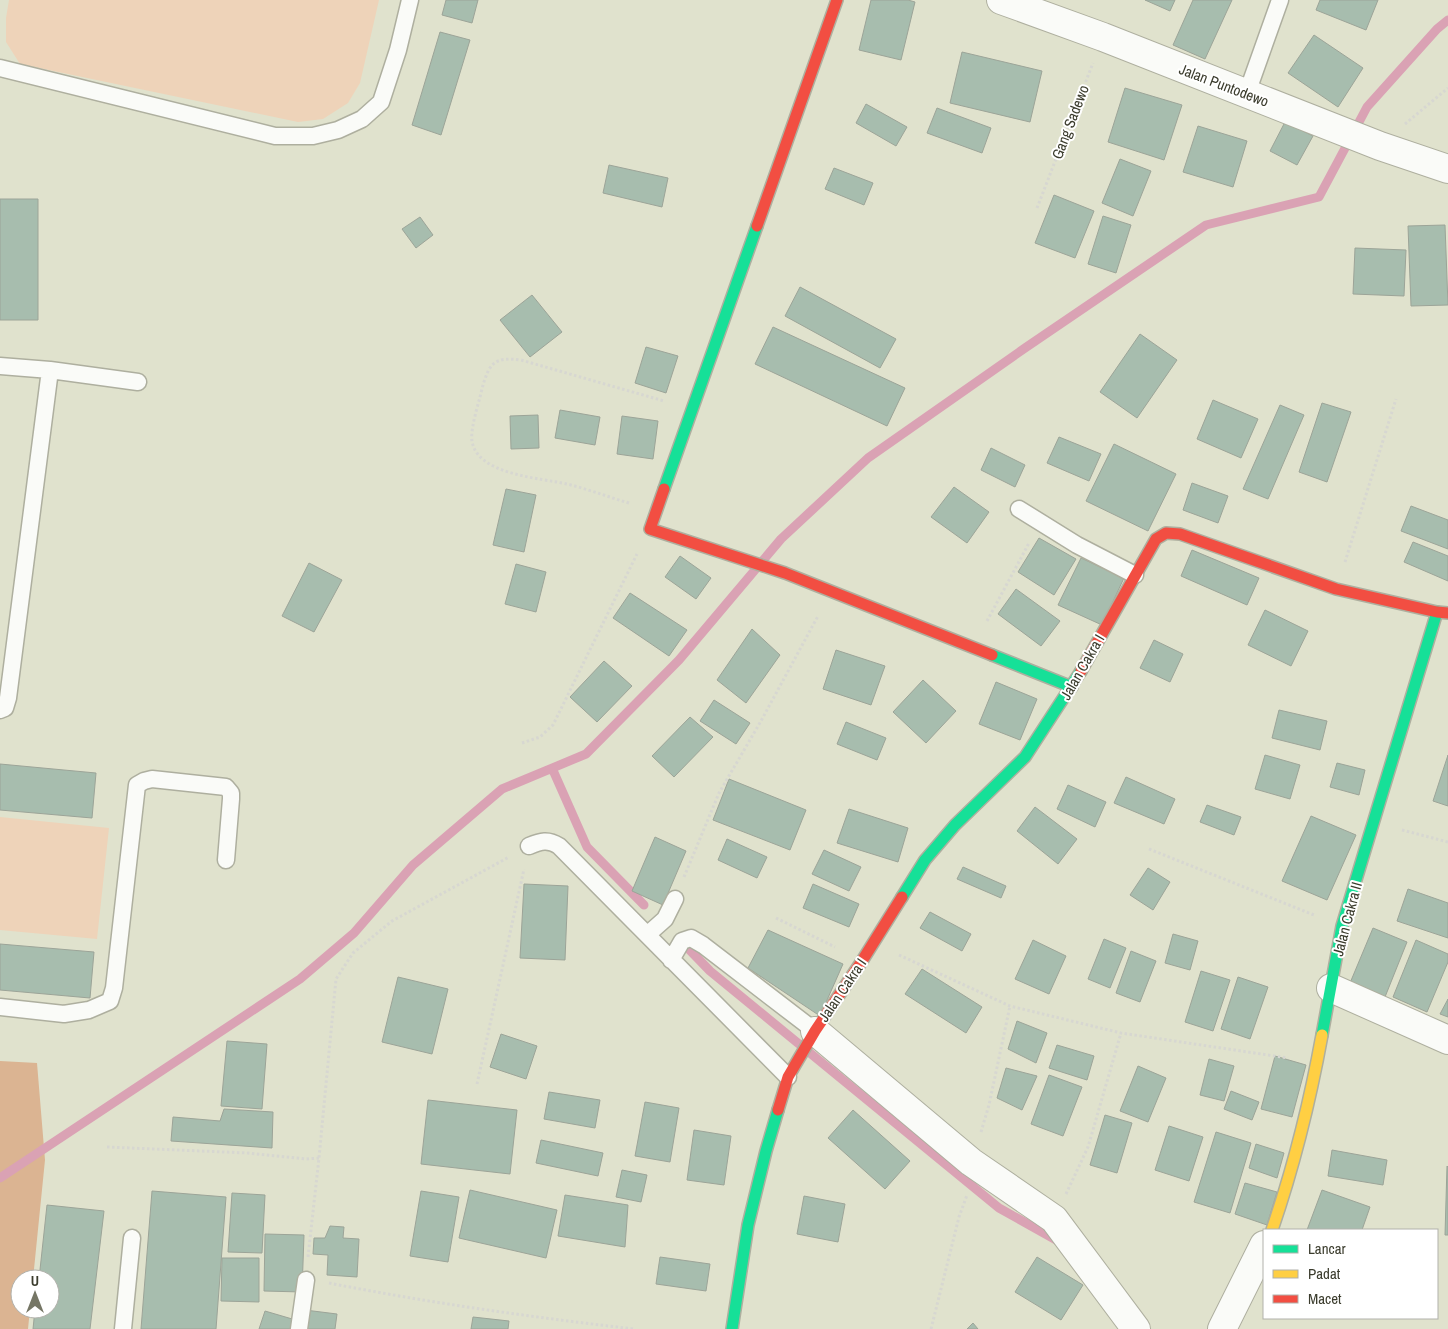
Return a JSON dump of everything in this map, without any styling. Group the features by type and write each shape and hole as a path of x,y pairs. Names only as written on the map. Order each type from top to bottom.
{"street":[{"path":"838,0 650,528 785,573 1072,687"},
{"name":"Jalan Puntodewo","path":"1014,3 1372,143 1448,169"},
{"name":"Jalan Cakra I","path":"732,1329 748,1225 766,1151 791,1071 924,860 955,825 1025,757 1072,687 1156,539 1166,532 1180,534 1336,589 1443,613"},
{"name":"Jalan Cakra II","path":"1272,1229 1288,1183 1317,1062 1342,926 1443,613"},
{"path":"1331,988 1448,1040"},
{"name":"Jalan Cakra I","path":"812,1035 880,1086 971,1162 1054,1219 1136,1329"},
{"path":"1222,1329 1263,1247"}],"lane":[{"path":"0,68 275,136 313,136 338,130 362,119 381,102 398,50 410,0"},
{"path":"1247,94 1280,0"},
{"path":"0,366 50,370 138,382"},
{"path":"0,710 5,708 8,698 50,370"},
{"path":"1019,509 1076,545 1135,575"},
{"path":"0,1007 64,1014 89,1010 110,1001 114,988 137,785 152,779 226,787 231,793 226,860"},
{"path":"529,846 550,840 559,846 647,935 676,951 791,1071"},
{"path":"647,935 665,919 675,899"},
{"path":"676,951 691,938 812,1035"},
{"path":"123,1329 132,1238"},
{"path":"299,1329 306,1280"}],"path":[{"name":"Gang Sadewo","path":"1037,208 1103,37"},
{"path":"1372,143 1448,88"},
{"path":"656,511 568,485 505,472 484,460 474,447 472,440 477,408 488,368 495,362 509,359 521,360 692,409"},
{"path":"1336,589 1396,399"},
{"path":"973,648 1040,522"},
{"path":"522,742 540,738 552,725 650,528"},
{"path":"675,899 719,794 761,721 831,591"},
{"path":"1375,822 1448,842"},
{"path":"476,1084 529,846"},
{"path":"529,846 392,921 353,954 336,979 320,1158 306,1280 397,1297 516,1315 634,1329"},
{"path":"1149,848 1342,926"},
{"path":"776,918 862,960"},
{"path":"873,943 1010,1006 1121,1033 1317,1062"},
{"path":"971,1162 989,1105 1010,1006"},
{"path":"1054,1219 1088,1147 1121,1033"},
{"path":"107,1147 248,1153 306,1159 320,1158"},
{"path":"931,1329 959,1217"}],"shaded area":[{"path":"9,0 379,0 360,83 348,103 323,119 298,122 20,64 6,42 6,18"},
{"path":"0,817 109,828 97,939 0,930"},
{"path":"0,1061 37,1063 45,1160 34,1269 10,1269 10,1319 29,1319 28,1329 0,1329"}],"building":[{"path":"446,0 478,0 472,23 442,15"},
{"path":"871,0 908,0 915,2 901,60 859,50"},
{"path":"1145,0 1175,0 1170,11"},
{"path":"1193,0 1232,0 1205,59 1173,45"},
{"path":"1320,0 1378,0 1366,30 1316,10"},
{"path":"440,32 470,40 441,135 412,125"},
{"path":"1314,35 1363,68 1338,107 1288,73"},
{"path":"962,52 1042,71 1030,122 950,103"},
{"path":"1125,88 1182,105 1164,160 1108,142"},
{"path":"866,104 907,127 896,146 856,123"},
{"path":"937,108 991,128 982,153 927,133"},
{"path":"1285,122 1313,136 1297,165 1270,151"},
{"path":"1198,126 1247,141 1233,187 1183,172"},
{"path":"1120,159 1151,171 1133,216 1102,203"},
{"path":"609,165 668,178 662,207 603,193"},
{"path":"834,168 873,183 864,205 825,189"},
{"path":"1054,195 1094,211 1075,258 1035,243"},
{"path":"0,199 38,199 38,320 0,320"},
{"path":"1103,216 1131,225 1116,273 1088,264"},
{"path":"420,217 433,235 416,248 402,229"},
{"path":"1445,225 1448,305 1411,306 1408,226"},
{"path":"1355,248 1406,250 1404,296 1353,294"},
{"path":"800,287 896,339 880,368 785,316"},
{"path":"532,295 562,332 530,357 500,320"},
{"path":"773,327 905,388 887,426 755,364"},
{"path":"1140,334 1177,360 1137,418 1100,392"},
{"path":"646,347 678,356 666,393 635,383"},
{"path":"1213,400 1258,419 1241,458 1197,439"},
{"path":"1322,403 1351,412 1327,482 1299,472"},
{"path":"1280,405 1304,415 1268,499 1243,489"},
{"path":"560,410 600,417 595,445 555,438"},
{"path":"538,415 539,448 511,449 510,416"},
{"path":"622,416 658,421 653,459 617,454"},
{"path":"1059,437 1101,454 1089,481 1047,463"},
{"path":"1114,444 1176,474 1148,531 1086,501"},
{"path":"991,448 1025,465 1015,487 981,470"},
{"path":"1192,483 1228,496 1218,523 1183,510"},
{"path":"954,487 989,512 967,543 931,517"},
{"path":"506,489 536,495 524,552 493,545"},
{"path":"1411,506 1448,520 1448,549 1401,531"},
{"path":"1039,538 1076,559 1054,595 1018,572"},
{"path":"1413,542 1448,556 1448,581 1404,562"},
{"path":"1192,550 1259,578 1247,605 1181,576"},
{"path":"680,556 711,578 696,599 665,577"},
{"path":"1081,558 1124,578 1102,625 1058,605"},
{"path":"309,563 342,580 314,632 282,616"},
{"path":"516,564 546,572 536,612 505,604"},
{"path":"1016,589 1060,621 1041,646 998,614"},
{"path":"630,593 687,630 669,656 613,618"},
{"path":"1265,610 1308,631 1291,666 1248,645"},
{"path":"752,629 780,655 746,703 717,680"},
{"path":"1154,640 1183,654 1170,682 1140,668"},
{"path":"836,650 885,666 871,705 823,689"},
{"path":"604,661 632,686 597,722 570,697"},
{"path":"923,680 956,711 926,743 893,712"},
{"path":"996,682 1037,699 1020,740 979,724"},
{"path":"714,700 750,723 736,744 700,721"},
{"path":"1279,710 1327,721 1320,750 1272,738"},
{"path":"690,717 713,737 674,777 652,756"},
{"path":"846,722 886,738 877,760 837,744"},
{"path":"1265,755 1300,765 1290,799 1255,789"},
{"path":"1448,755 1448,806 1433,801"},
{"path":"1337,763 1365,770 1359,795 1330,787"},
{"path":"0,764 96,773 92,818 0,810"},
{"path":"1126,777 1175,799 1164,824 1114,803"},
{"path":"729,779 806,810 790,850 713,820"},
{"path":"1068,785 1106,802 1095,827 1057,809"},
{"path":"1207,805 1241,817 1234,835 1200,822"},
{"path":"1035,807 1077,839 1058,864 1017,831"},
{"path":"849,809 908,828 898,862 837,843"},
{"path":"1311,816 1356,835 1327,900 1282,881"},
{"path":"655,837 686,851 663,905 632,891"},
{"path":"727,839 767,857 757,878 718,860"},
{"path":"824,850 861,867 849,891 812,874"},
{"path":"963,867 1006,886 1001,898 957,879"},
{"path":"1148,868 1170,882 1153,910 1130,895"},
{"path":"524,884 568,886 565,960 520,958"},
{"path":"813,884 859,904 849,927 803,908"},
{"path":"1408,889 1448,903 1448,938 1397,921"},
{"path":"930,912 971,934 962,951 920,928"},
{"path":"1373,928 1407,942 1385,997 1350,983"},
{"path":"768,930 843,964 820,1016 748,968"},
{"path":"1173,934 1198,941 1190,970 1165,963"},
{"path":"1104,939 1126,948 1110,988 1088,979"},
{"path":"1033,940 1066,956 1049,994 1015,979"},
{"path":"1416,940 1448,954 1448,962 1427,1012 1393,997"},
{"path":"0,944 94,952 90,998 0,990"},
{"path":"1131,951 1156,961 1140,1002 1116,993"},
{"path":"922,969 982,1007 966,1033 905,994"},
{"path":"1201,971 1230,980 1213,1031 1185,1022"},
{"path":"398,977 448,989 432,1054 382,1042"},
{"path":"1238,977 1268,987 1250,1039 1221,1029"},
{"path":"1448,999 1448,1017 1440,1014"},
{"path":"1017,1021 1047,1033 1036,1063 1008,1049"},
{"path":"501,1034 537,1046 526,1079 490,1067"},
{"path":"227,1041 267,1044 262,1109 221,1106"},
{"path":"1057,1045 1094,1056 1087,1080 1049,1068"},
{"path":"1275,1056 1306,1065 1292,1117 1261,1109"},
{"path":"1209,1059 1234,1066 1224,1101 1200,1095"},
{"path":"1138,1066 1166,1078 1148,1122 1120,1111"},
{"path":"1006,1068 1037,1076 1022,1110 997,1098"},
{"path":"1049,1075 1082,1087 1063,1136 1031,1124"},
{"path":"1231,1091 1259,1102 1252,1120 1224,1109"},
{"path":"549,1092 600,1100 595,1128 544,1119"},
{"path":"428,1100 517,1110 510,1174 421,1164"},
{"path":"645,1102 679,1108 670,1162 635,1156"},
{"path":"224,1109 273,1112 272,1148 171,1141 173,1117 220,1121"},
{"path":"853,1110 910,1161 885,1189 828,1138"},
{"path":"1105,1115 1132,1123 1117,1173 1090,1165"},
{"path":"1169,1126 1203,1137 1189,1181 1155,1170"},
{"path":"694,1130 731,1136 724,1185 687,1180"},
{"path":"1216,1132 1251,1143 1230,1213 1194,1202"},
{"path":"541,1140 603,1153 598,1176 536,1163"},
{"path":"1256,1144 1284,1153 1277,1178 1249,1168"},
{"path":"1332,1150 1387,1160 1383,1185 1328,1176"},
{"path":"1447,1166 1448,1235 1445,1235"},
{"path":"622,1170 647,1175 641,1202 616,1197"},
{"path":"1245,1183 1277,1192 1267,1225 1235,1214"},
{"path":"470,1190 557,1210 546,1258 459,1238"},
{"path":"1322,1190 1370,1207 1362,1229 1307,1229"},
{"path":"152,1191 226,1197 216,1329 141,1329"},
{"path":"421,1191 459,1197 448,1262 410,1256"},
{"path":"232,1193 265,1195 262,1253 228,1252"},
{"path":"565,1195 628,1205 625,1247 558,1236"},
{"path":"804,1196 845,1204 838,1242 797,1234"},
{"path":"47,1205 104,1211 90,1329 33,1329 34,1319 60,1319 60,1269 40,1269"},
{"path":"330,1226 344,1227 343,1238 359,1239 357,1277 327,1275 328,1255 313,1254 314,1238 325,1238"},
{"path":"265,1234 304,1235 302,1292 264,1291"},
{"path":"660,1257 710,1264 706,1291 656,1284"},
{"path":"1037,1257 1083,1285 1061,1320 1015,1292"},
{"path":"222,1258 259,1258 259,1302 221,1301"},
{"path":"305,1310 337,1314 335,1329 303,1329"},
{"path":"265,1311 299,1321 297,1329 259,1329"},
{"path":"473,1317 509,1321 508,1329 471,1329"},
{"path":"973,1323 978,1329 967,1329"}],"waterway":[{"path":"0,1178 300,979 354,933 413,865 502,789 586,754 679,660 781,539 868,458 1206,225 1319,197 1367,107 1437,29 1448,20"},
{"path":"552,768 587,847 644,905"},
{"path":"680,940 710,971 999,1208 1058,1241"}],"traffic: fast":[{"path":"664,489 757,226"},
{"path":"1322,1035 1342,926 1437,612"},
{"path":"992,655 1072,687"},
{"path":"902,897 925,860 955,825 1025,757 1081,671"},
{"path":"732,1329 748,1225 778,1110"}],"traffic: slow":[{"path":"1272,1229 1301,1133 1322,1035"}],"traffic: jam":[{"path":"757,226 837,0"},
{"path":"664,489 650,529 785,573 992,655"},
{"path":"1081,671 1156,539 1166,533 1180,534 1336,589 1448,613"},
{"path":"778,1110 788,1077 815,1031 902,897"}]}
